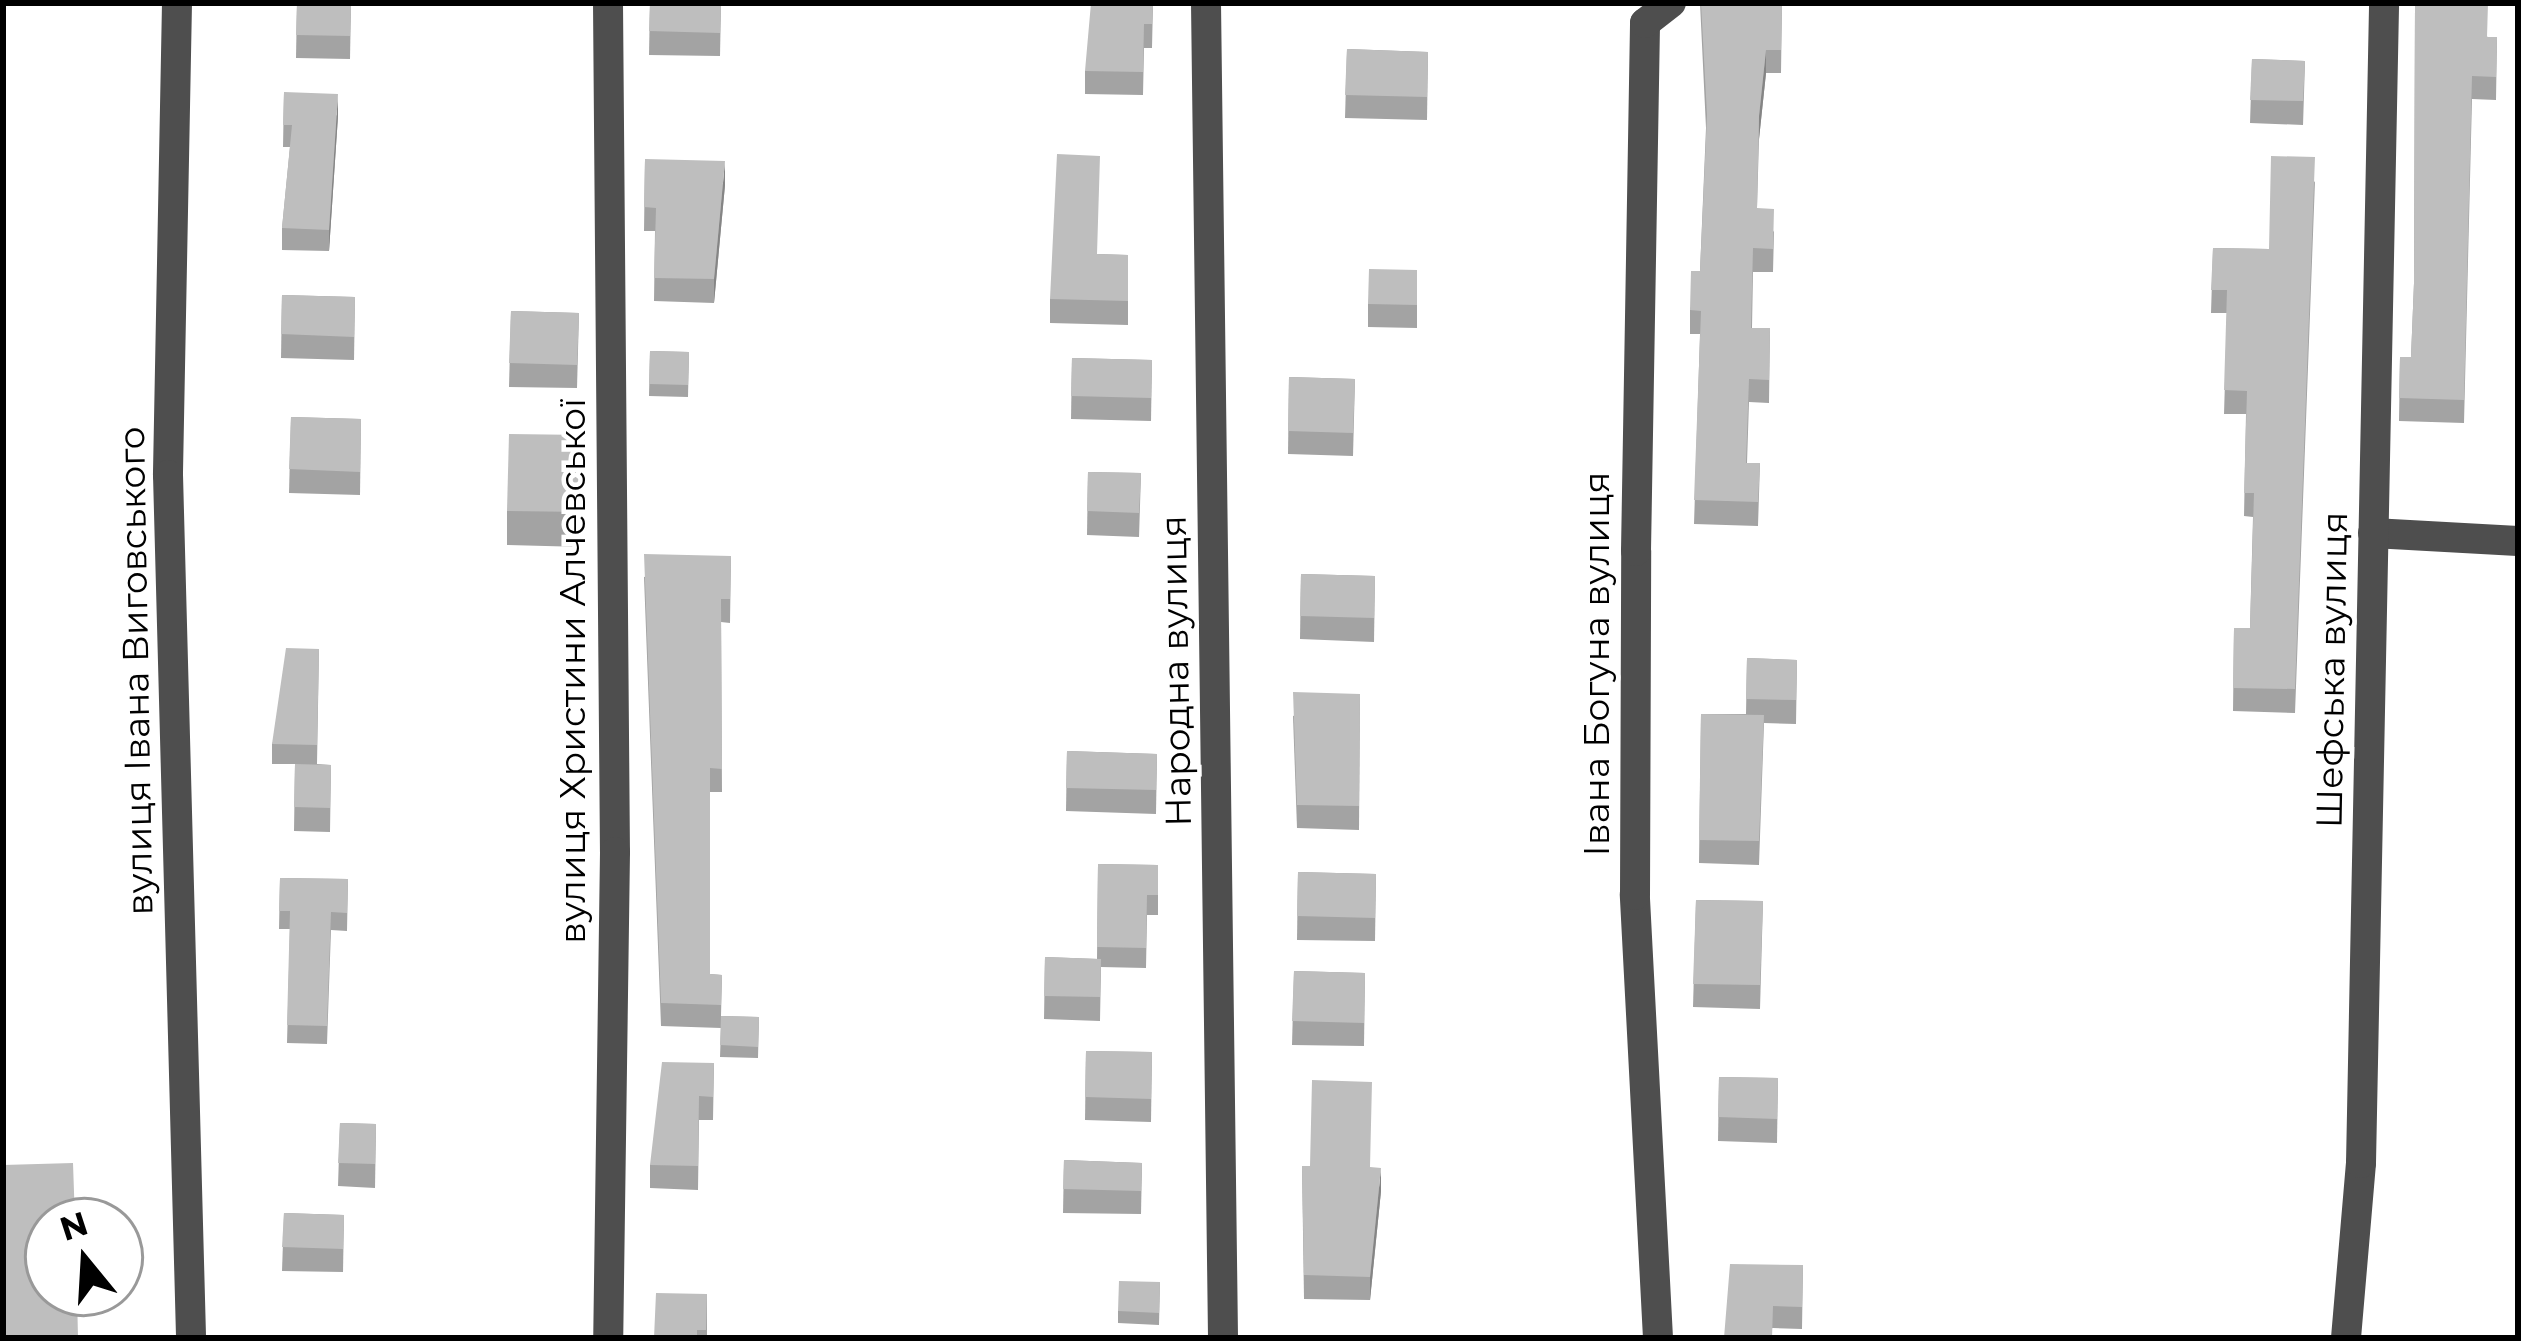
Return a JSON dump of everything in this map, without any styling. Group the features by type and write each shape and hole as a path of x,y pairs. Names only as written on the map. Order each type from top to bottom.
{"street":[{"name":"вулиця Івана Виговського","path":"177,3 168,475 191,1338"},
{"name":"вулиця Христини Алчевської","path":"608,3 615,852 608,1338"},
{"name":"Народна вулиця","path":"1206,3 1223,1338"},
{"name":"Івана Богуна вулиця","path":"1658,1338 1634,895 1636,551 1645,23 1671,3"},
{"name":"Шефська вулиця","path":"2345,1338 2361,1162 2384,3"},
{"path":"2373,533 2518,541"}],"building":[{"path":"297,3 351,3 350,36 296,35"},
{"path":"650,3 721,3 720,33 649,31"},
{"path":"1091,3 1153,3 1152,24 1144,24 1143,72 1085,71"},
{"path":"1701,3 1782,3 1781,50 1766,50 1759,116 1757,208 1774,209 1773,249 1753,248 1751,328 1770,328 1769,380 1749,379 1746,463 1760,463 1758,502 1694,500 1701,311 1690,310 1691,271 1700,271 1707,115"},
{"path":"2415,3 2488,3 2487,37 2497,37 2496,77 2472,76 2464,400 2399,398 2400,357 2411,357 2414,283"},
{"path":"1347,49 1428,52 1427,97 1345,95"},
{"path":"2252,59 2305,61 2303,101 2250,100"},
{"path":"284,92 338,94 329,230 282,228 292,125 283,125"},
{"path":"1057,154 1100,156 1097,254 1128,255 1128,301 1050,299"},
{"path":"2271,156 2315,157 2295,689 2233,688 2234,628 2250,628 2254,493 2244,493 2247,391 2224,390 2227,290 2211,290 2213,248 2269,249"},
{"path":"645,159 725,161 714,279 654,278 656,208 644,207"},
{"path":"1369,269 1417,270 1417,305 1368,304"},
{"path":"282,295 355,297 354,337 281,334"},
{"path":"511,311 579,313 577,365 509,363"},
{"path":"650,351 689,352 688,385 649,384"},
{"path":"1072,358 1152,360 1151,398 1071,396"},
{"path":"1289,377 1355,379 1353,433 1288,431"},
{"path":"291,417 361,419 360,472 289,469"},
{"path":"509,434 585,435 583,512 507,511"},
{"path":"1088,472 1141,473 1139,513 1087,511"},
{"path":"644,554 731,556 730,599 721,599 722,769 710,768 710,974 722,975 721,1005 661,1003"},
{"path":"1301,574 1375,576 1374,618 1300,616"},
{"path":"286,648 319,649 317,745 272,744"},
{"path":"1747,658 1797,660 1796,700 1746,699"},
{"path":"1293,692 1360,694 1359,806 1297,805"},
{"path":"1701,714 1764,715 1759,841 1699,840"},
{"path":"1067,751 1157,754 1156,790 1066,788"},
{"path":"295,764 331,765 330,808 294,807"},
{"path":"1098,864 1158,865 1158,895 1147,895 1146,948 1097,947"},
{"path":"1298,872 1376,874 1375,918 1297,916"},
{"path":"280,878 348,879 347,913 331,912 327,1026 287,1025 290,911 279,911"},
{"path":"1696,900 1763,901 1760,985 1693,984"},
{"path":"1045,957 1101,959 1100,997 1044,996"},
{"path":"1294,971 1365,973 1364,1023 1292,1021"},
{"path":"721,1016 759,1017 758,1047 720,1045"},
{"path":"1086,1051 1152,1052 1151,1099 1085,1097"},
{"path":"662,1062 714,1063 713,1097 699,1096 698,1166 650,1165"},
{"path":"1719,1077 1778,1078 1777,1119 1718,1117"},
{"path":"1312,1080 1372,1082 1370,1167 1381,1168 1370,1277 1304,1275 1302,1166 1310,1166"},
{"path":"340,1123 376,1124 375,1164 338,1163"},
{"path":"1064,1160 1142,1163 1141,1191 1063,1189"},
{"path":"73,1163 74,1197 24,1197 24,1317 78,1317 78,1338 3,1338 3,1165"},
{"path":"284,1213 344,1215 343,1249 282,1247"},
{"path":"1730,1264 1803,1265 1802,1307 1773,1306 1772,1338 1724,1338"},
{"path":"1119,1281 1160,1282 1159,1313 1118,1311"},
{"path":"656,1293 707,1294 706,1330 697,1330 697,1338 654,1338"}]}
